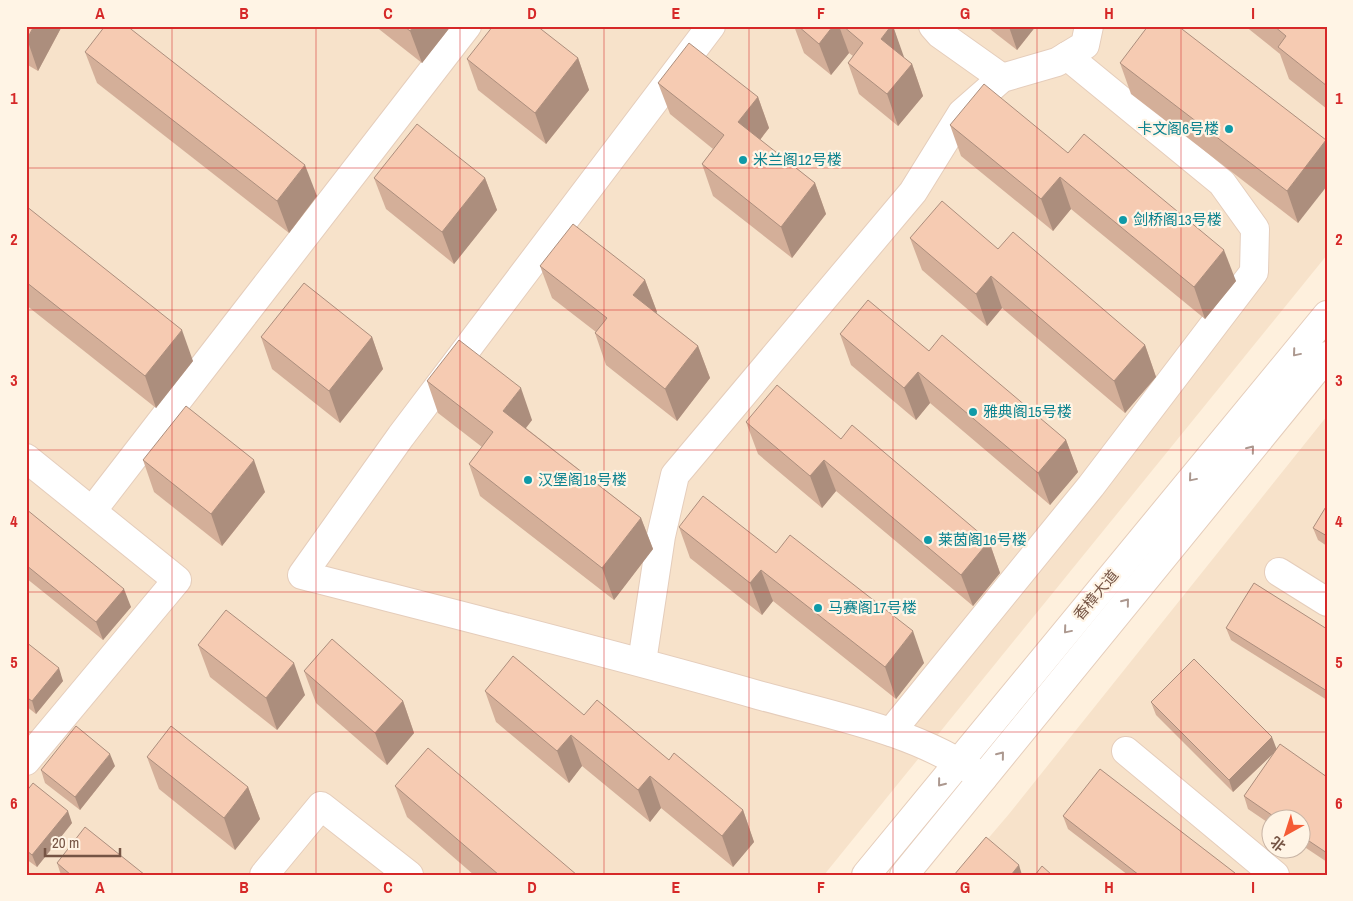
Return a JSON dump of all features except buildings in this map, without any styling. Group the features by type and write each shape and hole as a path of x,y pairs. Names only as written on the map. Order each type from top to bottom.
{"street":[{"path":"92,511 246,316 466,26"},
{"path":"711,26 401,436 302,575 642,662 891,732 959,761 983,778"},
{"path":"933,26 940,34 1002,78"},
{"path":"642,662 661,536 675,475 913,192 962,113 1002,78 1057,62 1085,45 1089,26"},
{"path":"891,732 1091,486 1254,272 1255,229 1222,183 1067,56"},
{"name":"香樟大道","path":"866,875 1327,315"},
{"name":"香樟大道","path":"904,875 1327,356"},
{"path":"26,458 177,580 26,760"},
{"path":"1279,572 1327,602"},
{"path":"1126,751 1275,875"},
{"path":"264,875 321,806 409,875"}],"shaded area":[{"path":"26,26 1327,26 1327,255 824,875 26,875"},
{"path":"1327,416 1327,875 957,875 1009,814"}],"place":[{"name":"卡文阁6号楼","path":"1229,129"},
{"name":"米兰阁12号楼","path":"743,160"},
{"name":"剑桥阁13号楼","path":"1123,220"},
{"name":"雅典阁15号楼","path":"973,412"},
{"name":"汉堡阁18号楼","path":"528,480"},
{"name":"莱茵阁16号楼","path":"928,540"},
{"name":"马赛阁17号楼","path":"818,608"}]}
